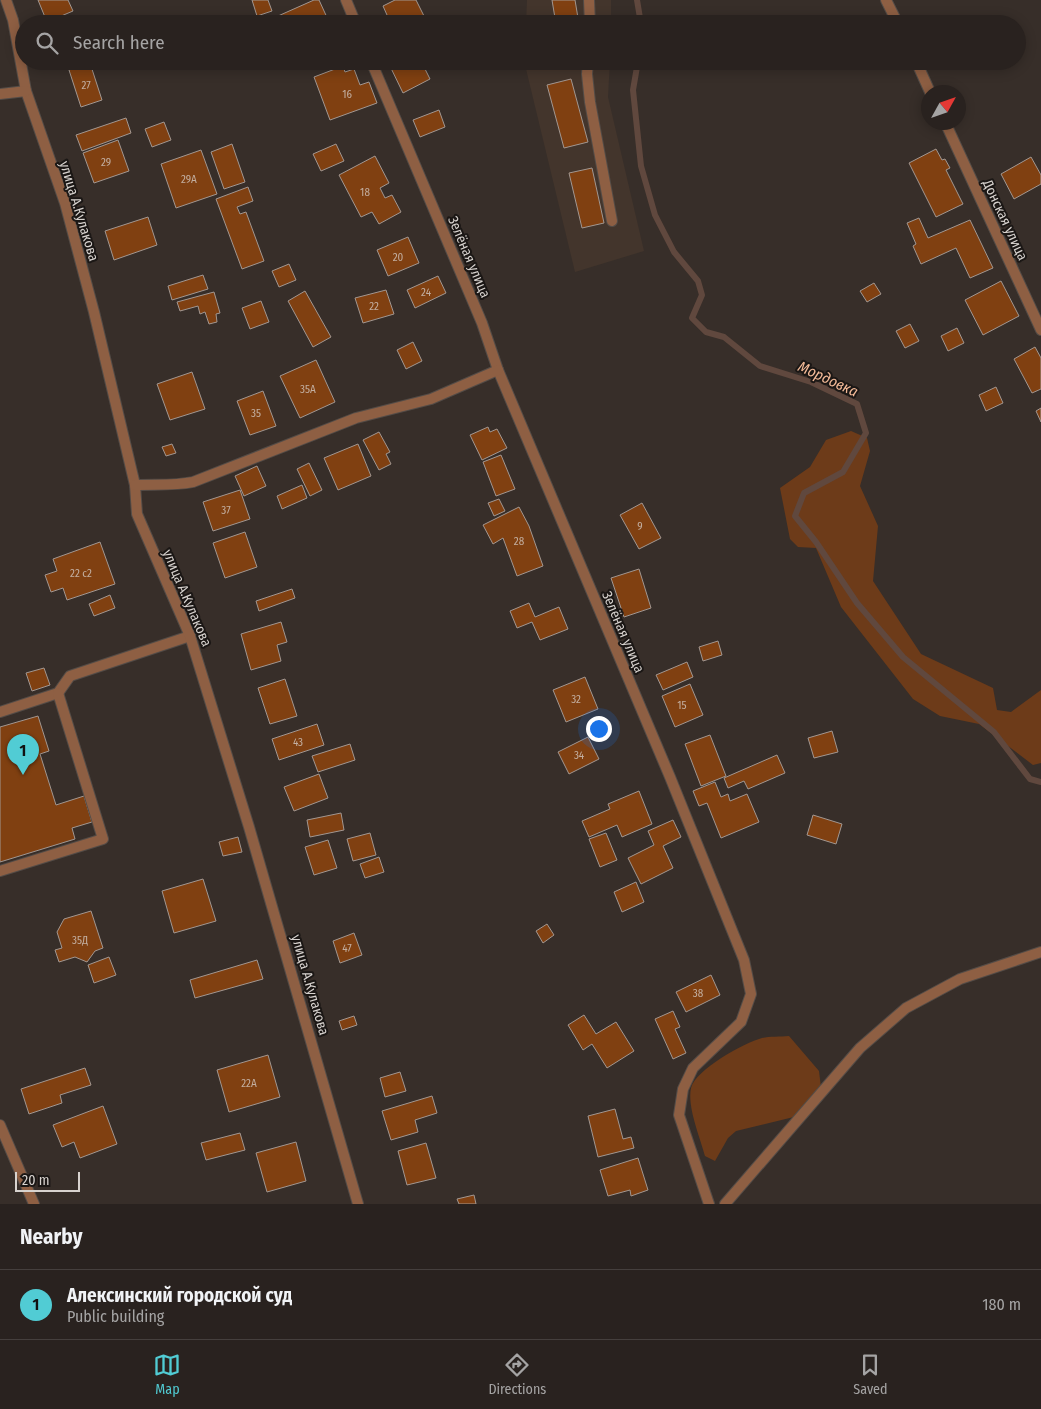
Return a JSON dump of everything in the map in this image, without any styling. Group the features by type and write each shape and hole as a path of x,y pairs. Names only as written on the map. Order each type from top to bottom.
{"street":[{"name":"улица А.Кулакова","path":"6,0 15,31"},
{"path":"346,0 352,15"},
{"path":"589,0 590,15"},
{"path":"886,0 894,15"},
{"name":"улица А.Кулакова","path":"22,70 26,91 65,203 94,312 135,485 137,514 190,636 250,827 358,1204"},
{"name":"Зелёная улица","path":"376,70 482,323 498,370 666,768 744,960 751,994 741,1022 692,1068 683,1089 679,1115 708,1204"},
{"path":"587,70 590,102 612,220"},
{"path":"920,70 927,85"},
{"path":"0,94 26,91"},
{"name":"Донская улица","path":"949,130 1041,330"},
{"path":"135,485 176,485 192,482 356,418 431,399 498,370"},
{"path":"0,712 58,693 70,676 190,636"},
{"path":"0,871 103,839 58,693"},
{"path":"725,1204 860,1048 906,1008 960,979 1041,952"},
{"path":"0,1125 34,1204"}],"shaded area":[{"path":"527,0 611,0 611,15 526,15"},
{"path":"526,70 610,70 608,97 644,251 575,272"},
{"path":"851,431 867,438 870,451 860,486 878,526 873,581 921,654 993,688 997,710 1011,712 1041,690 1041,763 1033,765 979,724 940,716 913,699 841,607 816,548 798,547 790,539 780,488 810,467 826,440"},
{"path":"789,1036 819,1071 822,1096 806,1114 736,1131 728,1138 715,1161 705,1156 691,1104 691,1088 695,1081 711,1065 744,1045 762,1038"}],"building":[{"path":"38,0 68,0 73,11 64,15 44,15"},
{"path":"252,0 268,0 272,11 257,15"},
{"path":"314,0 319,0 326,15 280,15"},
{"path":"395,0 416,0 424,15 387,15 383,6"},
{"path":"552,0 575,0 578,15 554,15"},
{"path":"69,70 92,70 102,100 81,107"},
{"path":"332,70 344,70 345,72 354,70 360,85 369,82 377,103 330,120 314,77"},
{"path":"392,70 426,70 430,79 403,93"},
{"path":"571,79 588,142 564,148 547,85"},
{"path":"439,110 445,127 420,137 413,120"},
{"path":"126,118 131,133 82,151 76,135"},
{"path":"164,122 171,140 152,147 145,129"},
{"path":"118,140 129,171 94,183 83,153"},
{"path":"232,144 245,182 224,189 211,152"},
{"path":"336,144 344,161 321,171 313,154"},
{"path":"936,149 942,160 945,159 950,168 946,170 963,204 936,217 909,163"},
{"path":"201,150 217,194 176,208 161,164"},
{"path":"375,156 389,183 380,188 385,198 392,195 401,212 379,224 372,212 361,217 339,175"},
{"path":"1031,157 1041,175 1041,184 1014,199 1001,174"},
{"path":"592,168 604,223 582,228 569,173"},
{"path":"248,187 253,201 237,207 240,214 246,212 264,261 242,269 216,199"},
{"path":"148,217 157,245 114,260 105,231"},
{"path":"919,218 928,238 970,220 993,268 970,278 956,248 921,264 913,246 916,244 907,223"},
{"path":"408,237 419,263 388,276 377,250"},
{"path":"289,264 296,280 279,287 272,271"},
{"path":"203,275 208,289 172,300 168,286"},
{"path":"438,276 446,293 415,308 407,290"},
{"path":"1001,281 1019,316 983,335 965,300"},
{"path":"874,283 881,294 867,302 860,291"},
{"path":"386,290 394,314 363,323 355,298"},
{"path":"305,291 331,337 313,347 288,301"},
{"path":"214,292 220,313 216,314 217,322 209,324 205,312 200,314 198,306 180,311 177,302"},
{"path":"261,301 269,322 250,329 242,308"},
{"path":"910,324 919,341 905,348 896,331"},
{"path":"957,328 964,343 948,351 941,336"},
{"path":"413,342 422,361 406,369 397,350"},
{"path":"1035,347 1041,358 1041,389 1032,393 1014,359"},
{"path":"316,360 335,402 300,418 280,376"},
{"path":"192,372 205,409 170,420 157,384"},
{"path":"996,387 1003,403 986,411 979,395"},
{"path":"263,391 276,426 250,435 237,401"},
{"path":"1041,408 1041,422 1036,411"},
{"path":"488,427 490,432 497,429 507,448 482,460 470,435"},
{"path":"379,432 390,452 386,454 391,464 379,470 363,440"},
{"path":"172,444 176,453 166,456 162,447"},
{"path":"358,444 371,476 338,490 324,458"},
{"path":"501,455 515,489 496,496 483,462"},
{"path":"309,463 322,490 310,496 297,469"},
{"path":"257,466 266,486 244,496 235,476"},
{"path":"302,485 307,498 282,509 277,496"},
{"path":"240,490 250,519 213,531 203,502"},
{"path":"499,499 505,511 494,516 488,503"},
{"path":"642,503 661,538 639,549 620,515"},
{"path":"519,507 529,526 543,566 517,576 503,538 493,544 483,525"},
{"path":"245,532 257,567 225,578 213,543"},
{"path":"100,542 115,584 67,600 63,588 51,592 45,575 57,571 53,559"},
{"path":"639,569 651,608 624,617 611,578"},
{"path":"292,589 295,598 259,611 256,601"},
{"path":"110,595 115,608 94,616 89,604"},
{"path":"529,603 535,617 559,607 568,629 540,640 532,622 517,628 510,611"},
{"path":"281,622 287,642 277,645 281,661 251,670 241,634"},
{"path":"718,641 722,655 703,661 699,647"},
{"path":"687,662 693,677 663,690 656,675"},
{"path":"44,668 50,685 32,691 26,673"},
{"path":"585,677 598,709 566,722 553,690"},
{"path":"285,679 297,716 270,724 258,688"},
{"path":"690,684 703,715 675,727 662,696"},
{"path":"38,716 49,751 40,754 56,805 84,796 92,822 72,828 75,839 0,862 0,727"},
{"path":"317,724 324,745 279,760 272,739"},
{"path":"832,731 838,752 814,758 808,738"},
{"path":"710,735 726,776 701,786 685,744"},
{"path":"588,737 599,759 569,774 558,752"},
{"path":"350,744 355,760 318,772 312,756"},
{"path":"777,755 785,773 748,789 744,781 728,788 724,778"},
{"path":"319,774 328,798 294,811 284,787"},
{"path":"715,782 721,797 728,794 730,801 747,794 759,822 721,838 707,803 699,806 693,791"},
{"path":"639,791 652,824 622,837 617,825 589,837 582,821 610,809 608,804"},
{"path":"341,813 344,830 310,837 307,820"},
{"path":"813,815 842,824 836,844 807,835"},
{"path":"673,820 681,837 663,846 673,868 641,884 628,858 654,845 648,831"},
{"path":"370,833 376,855 353,861 347,839"},
{"path":"606,833 617,860 600,867 589,839"},
{"path":"238,837 242,852 223,856 219,842"},
{"path":"328,840 337,868 314,875 305,847"},
{"path":"379,857 384,872 365,878 360,864"},
{"path":"203,879 216,921 174,933 162,891"},
{"path":"636,882 644,902 622,912 614,892"},
{"path":"91,911 103,948 95,951 87,962 75,957 59,962 55,950 62,948 57,932 64,919"},
{"path":"547,924 554,935 543,943 536,931"},
{"path":"354,933 362,955 340,963 333,941"},
{"path":"109,957 116,975 94,983 88,965"},
{"path":"257,960 263,979 195,998 190,980"},
{"path":"711,975 720,995 686,1012 676,992"},
{"path":"673,1011 680,1027 675,1029 686,1053 673,1059 655,1019"},
{"path":"584,1015 596,1034 616,1022 634,1051 607,1068 592,1044 583,1050 568,1025"},
{"path":"354,1016 357,1025 342,1030 339,1021"},
{"path":"268,1055 280,1097 229,1112 217,1070"},
{"path":"85,1068 91,1085 60,1095 62,1103 29,1114 21,1089"},
{"path":"400,1072 406,1091 385,1097 380,1078"},
{"path":"432,1096 437,1113 415,1120 418,1132 391,1140 382,1111"},
{"path":"103,1106 117,1144 80,1158 74,1142 62,1147 53,1125"},
{"path":"615,1109 623,1139 631,1137 634,1148 598,1157 588,1116"},
{"path":"240,1133 245,1150 206,1160 201,1143"},
{"path":"296,1142 306,1181 267,1192 256,1153"},
{"path":"426,1143 436,1178 407,1185 398,1151"},
{"path":"638,1158 648,1190 631,1196 630,1190 608,1196 600,1170"},
{"path":"474,1195 476,1204 459,1204 457,1199"}],"waterway":[{"name":"Мордовка","path":"637,0 640,15"},
{"name":"Мордовка","path":"636,70 633,90 641,166 655,215 674,252 698,281 702,295 692,318 706,332 724,337 760,366 811,382 857,404 866,433 843,472 804,493 795,516 816,542 857,603 903,657 994,732 1030,779 1041,782"}],"place":[{"name":"Алексинский городской суд","path":"23,775"}]}
